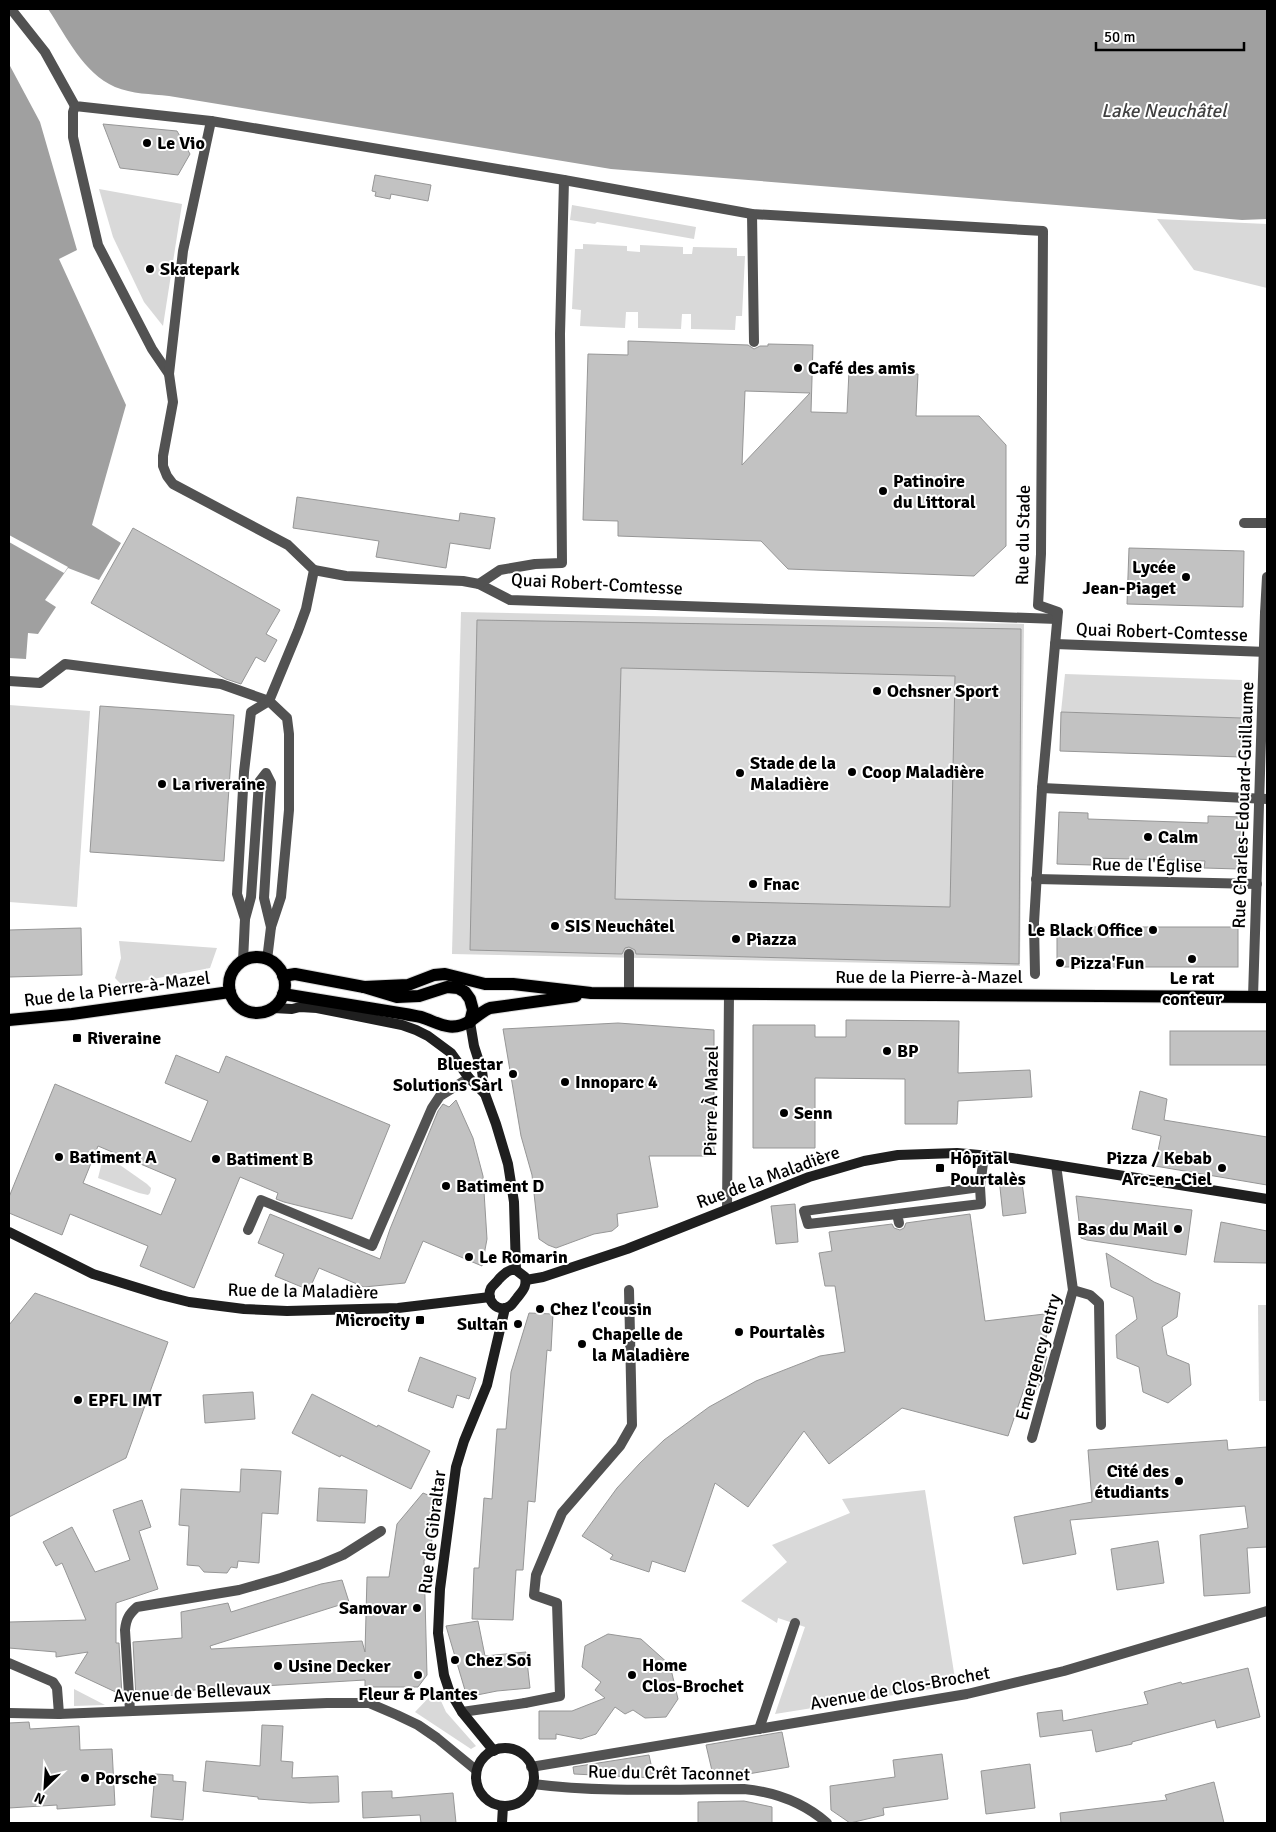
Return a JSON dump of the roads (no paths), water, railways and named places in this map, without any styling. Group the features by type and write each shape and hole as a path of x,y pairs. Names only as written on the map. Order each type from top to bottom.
{"main road":[{"path":"256,958 267,960 279,969 283,976 283,994 272,1008 259,1013 244,1010 233,1000 230,992 230,978 243,961 256,958"},
{"name":"Rue de la Pierre-à-Mazel","path":"283,976 295,974 364,987 397,997 408,998 447,987 458,988 465,992 470,999 473,1010 470,1022"},
{"name":"Rue de la Pierre-à-Mazel","path":"364,987 408,985 434,975 445,974 484,984 513,984 590,993 1267,997"},
{"name":"Rue de la Pierre-à-Mazel","path":"9,1020 72,1014 230,992"},
{"name":"Rue de la Pierre-à-Mazel","path":"283,994 421,1017 440,1026 450,1027 470,1022 490,1008 590,993"}],"street":[{"path":"11,9 45,52 75,106 72,137 94,245 152,349 169,374"},
{"path":"75,106 211,121 564,180 752,214 754,342"},
{"path":"211,121 183,252 169,374 173,402 163,456 163,466 173,484 288,545 314,570 306,609 270,701 251,712 247,734 237,894 244,918"},
{"path":"479,584 500,570 535,564 562,563 560,334 564,180"},
{"name":"Rue du Stade","path":"752,214 1043,231 1041,554 1038,605 1058,612 1058,619"},
{"path":"1244,523 1267,523"},
{"name":"Quai Robert-Comtesse","path":"314,570 346,576 463,581 479,584 510,600 1058,619"},
{"name":"Rue Charles-Edouard-Guillaume","path":"1254,997 1257,884 1263,799 1267,577"},
{"path":"1035,974 1036,879 1042,788 1058,619"},
{"name":"Quai Robert-Comtesse","path":"1055,644 1265,652"},
{"path":"9,681 40,683 65,664 221,684 270,701 287,718 289,734 289,810 281,897 271,927 267,960"},
{"path":"243,961 244,918 251,897 259,782 266,773 271,783 264,898 271,927"},
{"path":"1042,788 1263,799"},
{"name":"Rue de l'Église","path":"1036,879 1257,884"},
{"path":"630,954 630,993"},
{"name":"Pierre À Mazel","path":"727,1208 729,994"},
{"path":"272,1008 292,1009 300,1007 334,1011 409,1027 428,1036 451,1053 469,1078 485,1094"},
{"path":"334,1011 383,1010"},
{"path":"470,1022 474,1046 482,1071 485,1094 499,1131 508,1164 514,1211 516,1270"},
{"path":"248,1230 261,1200 372,1246 432,1108 440,1096 469,1078"},
{"name":"Rue de la Maladière","path":"526,1280 543,1277 627,1249 809,1177 864,1161 898,1155 927,1153 984,1155 1267,1199"},
{"path":"980,1187 804,1211 808,1224 898,1218 980,1204 984,1155"},
{"name":"Emergency entry","path":"1032,1438 1072,1290 1056,1165"},
{"name":"Rue de la Maladière","path":"9,1232 93,1274 190,1302 244,1309 287,1311 398,1308 490,1297"},
{"path":"516,1270 522,1272 526,1280 525,1289 511,1306 499,1308 494,1305 490,1297 491,1289 505,1272 516,1270"},
{"path":"462,1712 560,1696 557,1603 534,1595 536,1575 562,1514 620,1446 632,1425 629,1290"},
{"path":"1072,1290 1090,1295 1099,1303 1101,1425"},
{"name":"Rue de Gibraltar","path":"494,1751 462,1712 449,1690 444,1675 438,1632 440,1589 456,1467 464,1441 487,1385 505,1308"},
{"path":"130,1711 126,1620 137,1607 238,1590 281,1578 343,1555 381,1531"},
{"name":"Avenue de Clos-Brochet","path":"531,1767 967,1694 1064,1671 1267,1611"},
{"path":"759,1729 795,1623"},
{"path":"9,1663 53,1682 58,1688 59,1714"},
{"name":"Avenue de Bellevaux","path":"9,1713 59,1714 327,1702 369,1703 418,1725 476,1770"},
{"path":"508,1749 518,1752 526,1758 531,1767 533,1784 524,1798 516,1804 503,1806 490,1802 480,1792 476,1770 487,1754 494,1751 508,1749"},
{"name":"Rue du Crêt Taconnet","path":"533,1784 615,1789 744,1789 764,1792 806,1808 827,1823"},
{"path":"502,1823 503,1806"}],"water":[{"name":"Lake Neuchâtel","path":"48,9 1267,9 1267,219 1242,220 611,169 135,92 115,87 94,73 77,53"},
{"path":"9,64 40,122 77,250 59,259 126,405 92,525 121,543 99,580 68,568 45,600 56,607 38,634 28,633 26,659 9,658"}],"place":[{"name":"Le Vio","path":"147,143"},
{"name":"Skatepark","path":"150,269"},
{"name":"Café des amis","path":"798,368"},
{"name":"Patinoire du Littoral","path":"883,491"},
{"name":"Lycée Jean-Piaget","path":"1186,577"},
{"name":"Ochsner Sport","path":"877,691"},
{"name":"Coop Maladière","path":"852,772"},
{"name":"Stade de la Maladière","path":"740,773"},
{"name":"La riveraine","path":"162,784"},
{"name":"Calm","path":"1148,837"},
{"name":"Fnac","path":"753,884"},
{"name":"SIS Neuchâtel","path":"555,926"},
{"name":"Le Black Office","path":"1153,930"},
{"name":"Piazza","path":"736,939"},
{"name":"Le rat conteur","path":"1192,959"},
{"name":"Pizza'Fun","path":"1060,963"},
{"name":"Riveraine","path":"77,1038"},
{"name":"BP","path":"887,1051"},
{"name":"Bluestar Solutions Sàrl","path":"513,1074"},
{"name":"Innoparc 4","path":"565,1082"},
{"name":"Senn","path":"784,1113"},
{"name":"Batiment A","path":"59,1157"},
{"name":"Batiment B","path":"216,1159"},
{"name":"Hôpital Pourtalès","path":"940,1168"},
{"name":"Pizza / Kebab Arc-en-Ciel","path":"1222,1168"},
{"name":"Batiment D","path":"446,1186"},
{"name":"Bas du Mail","path":"1178,1229"},
{"name":"Le Romarin","path":"469,1257"},
{"name":"Chez l'cousin","path":"540,1309"},
{"name":"Microcity","path":"420,1320"},
{"name":"Sultan","path":"518,1324"},
{"name":"Pourtalès","path":"739,1332"},
{"name":"Chapelle de la Maladière","path":"582,1344"},
{"name":"EPFL IMT","path":"78,1400"},
{"name":"Cité des étudiants","path":"1179,1481"},
{"name":"Samovar","path":"417,1608"},
{"name":"Chez Soi","path":"455,1660"},
{"name":"Usine Decker","path":"278,1666"},
{"name":"Fleur & Plantes","path":"418,1675"},
{"name":"Home Clos-Brochet","path":"632,1675"},
{"name":"Porsche","path":"85,1778"}]}
